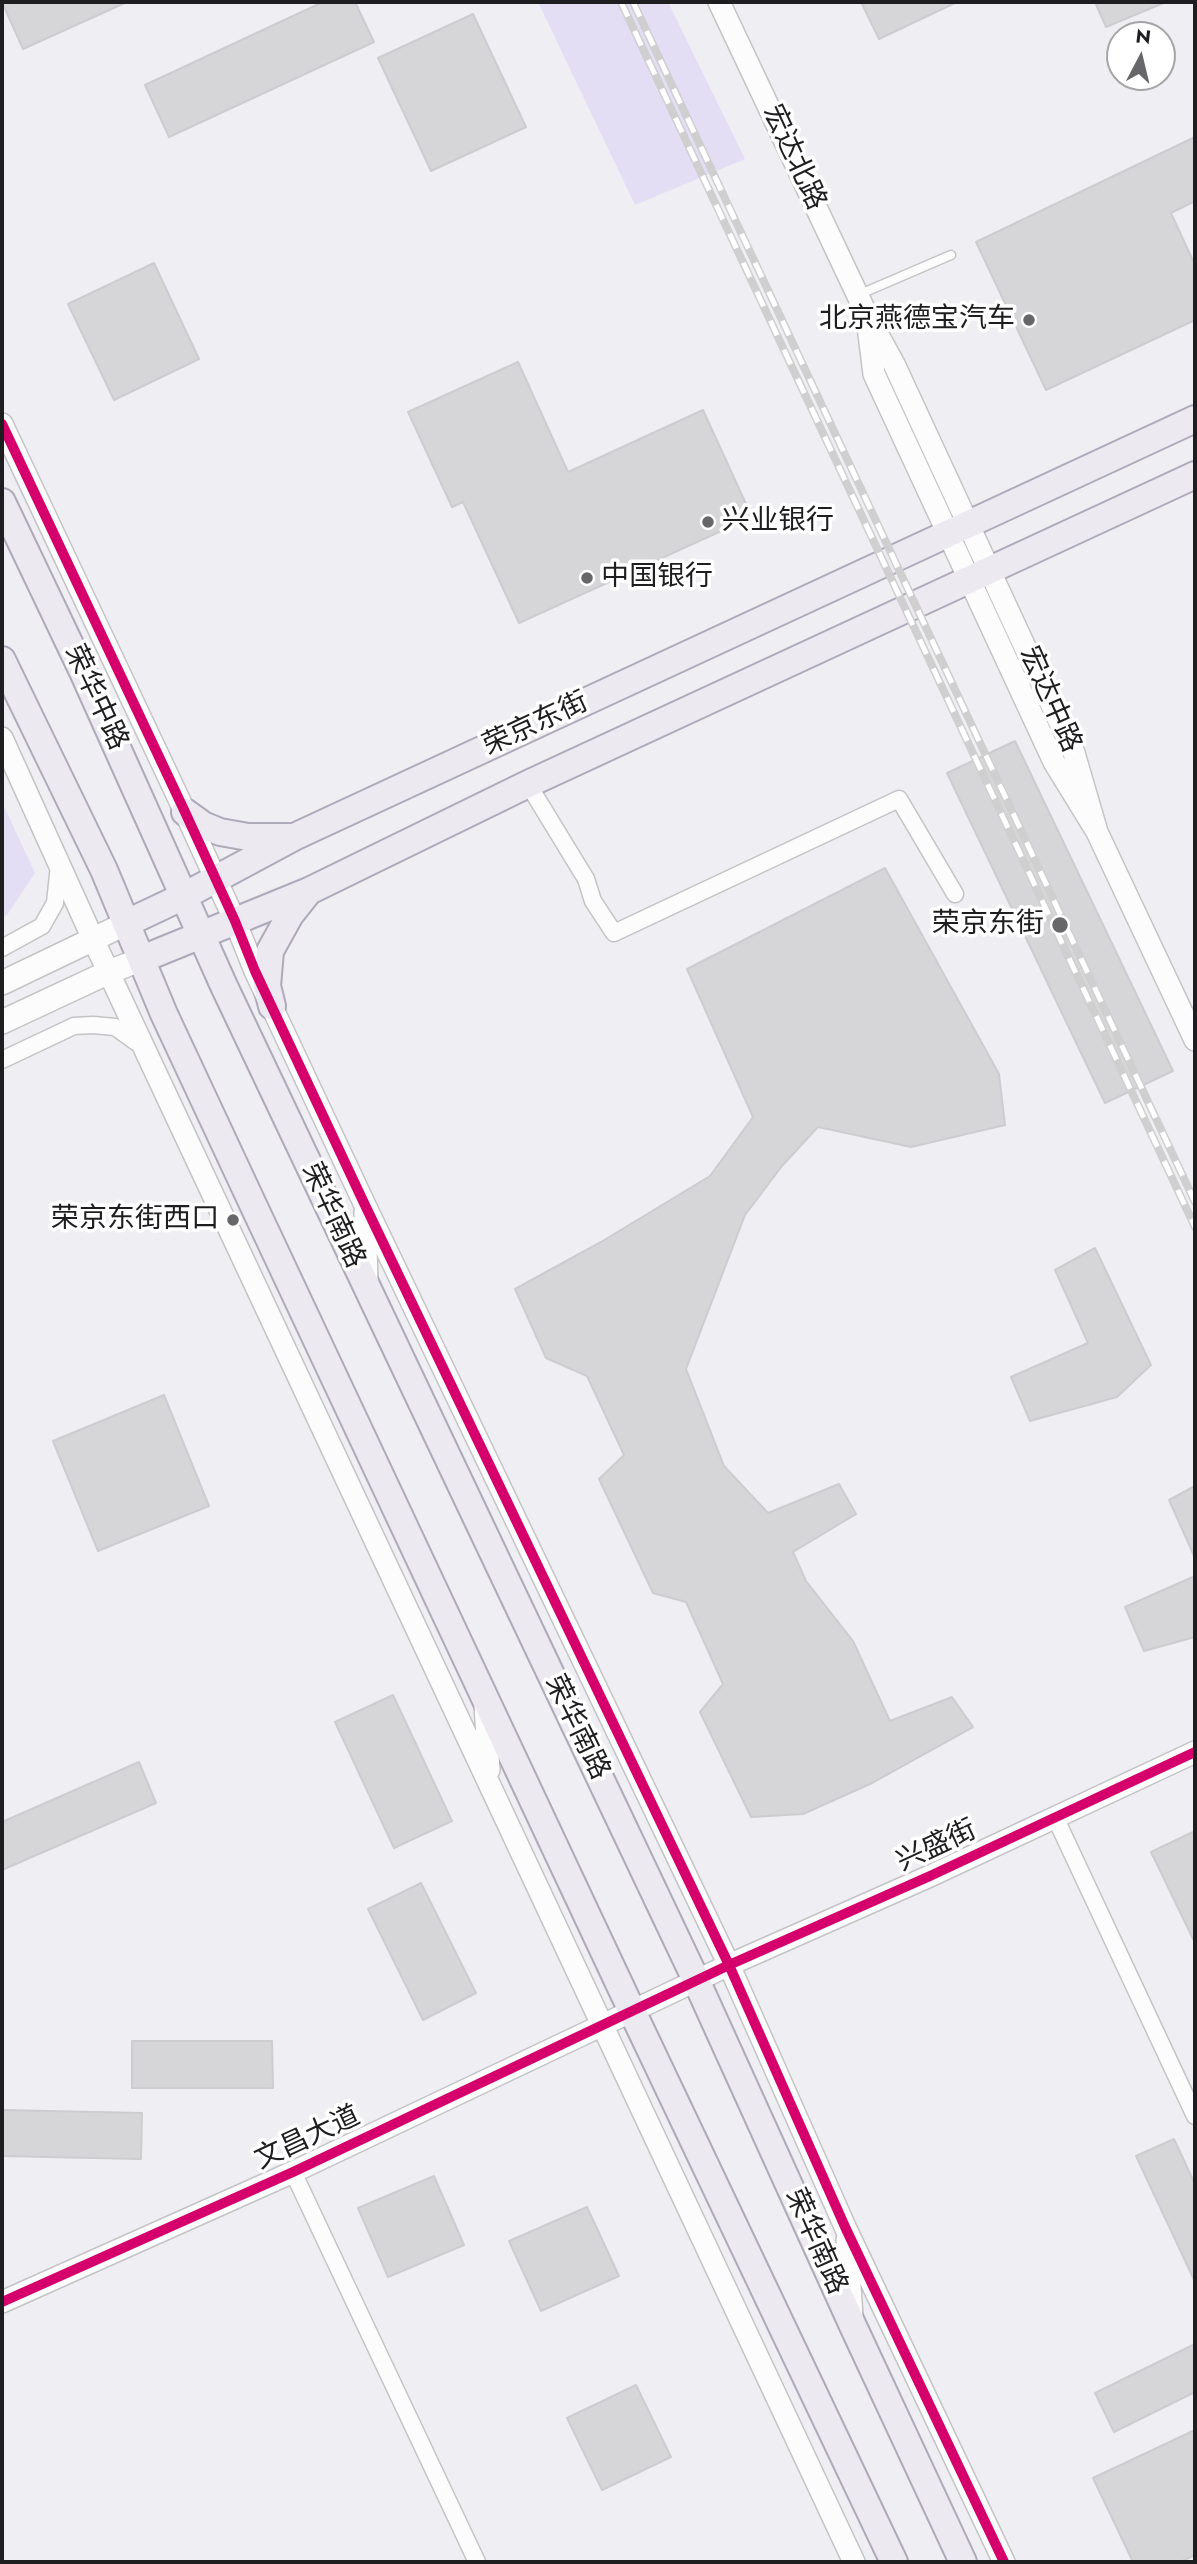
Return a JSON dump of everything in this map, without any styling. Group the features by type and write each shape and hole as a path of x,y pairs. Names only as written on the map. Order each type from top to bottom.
{"main road":[{"name":"荣京东街","path":"127,923 184,896 293,837 1195,419"},
{"name":"荣京东街","path":"142,960 309,891 528,784 1195,475"},
{"name":"荣华中路","path":"2,502 84,674 184,896"},
{"path":"2,660 127,923 164,1014 894,2562"},
{"path":"186,812 203,825 220,831 248,837 293,837"},
{"path":"272,1006 267,986 270,951 290,915 309,891"},
{"name":"荣华南路","path":"184,896 367,1290 696,1980 963,2562"},
{"path":"2,983 127,923"},
{"path":"2,1022 109,972 142,960"}],"street":[{"name":"宏达北路","path":"719,2 867,315 894,364 959,530"},
{"path":"2,424 186,812 272,1006 364,1203 729,1965 846,2229 1004,2562"},
{"name":"宏达中路","path":"959,530 1054,762 1097,832 1195,1040"},
{"path":"2,738 93,939 854,2562"},
{"path":"528,784 586,879 593,901 614,933 900,799 955,894"},
{"path":"2,948 42,926 55,903 59,862"},
{"path":"2,1060 74,1026 93,1024 115,1027 146,1049"},
{"path":"364,1203 367,1290"},
{"path":"484,1696 489,1782"},
{"name":"兴盛街","path":"632,2011 1195,1752"},
{"path":"1055,1818 1195,2116"},
{"name":"文昌大道","path":"2,2302 293,2172 632,2011"},
{"path":"293,2172 477,2562"},
{"path":"846,2229 853,2326"}],"lane":[{"path":"858,295 951,255"}],"shaded area":[{"path":"538,2 668,2 745,159 635,205"},
{"path":"2,802 35,873 7,915 2,917"}],"building":[{"path":"2,2 127,2 23,49"},
{"path":"323,2 355,2 374,42 169,137 145,85"},
{"path":"861,2 957,2 879,39"},
{"path":"1095,2 1166,2 1120,21 1106,21 1106,27"},
{"path":"473,14 526,127 431,171 378,58"},
{"path":"1195,137 1195,201 1171,213 1195,265 1195,320 1046,390 976,242"},
{"path":"154,263 199,359 114,400 68,304"},
{"path":"518,362 568,472 703,410 752,517 519,623 463,502 452,507 408,412"},
{"name":"荣京东街","path":"1015,741 1173,1071 1105,1103 947,773"},
{"path":"885,868 999,1074 1005,1125 911,1147 818,1127 782,1166 745,1215 686,1369 724,1466 768,1513 839,1484 856,1514 793,1552 806,1581 853,1641 890,1721 952,1697 973,1727 870,1784 803,1814 751,1817 700,1712 723,1684 686,1602 653,1593 599,1479 624,1455 587,1376 546,1358 515,1289 601,1242 710,1176 753,1117 687,969"},
{"path":"1095,1248 1151,1365 1117,1397 1030,1421 1011,1377 1088,1343 1055,1270"},
{"path":"164,1395 209,1506 98,1551 53,1441"},
{"path":"1195,1486 1195,1558 1169,1500"},
{"path":"1195,1576 1195,1637 1144,1651 1125,1607"},
{"path":"393,1695 452,1821 394,1848 335,1722"},
{"path":"139,1762 156,1803 2,1870 2,1822"},
{"path":"1195,1831 1195,1943 1151,1852"},
{"path":"421,1883 476,1993 423,2020 368,1909"},
{"path":"132,2041 272,2041 273,2088 132,2088"},
{"path":"2,2110 142,2113 141,2159 2,2156"},
{"path":"1174,2139 1195,2184 1195,2282 1136,2156"},
{"path":"434,2176 464,2245 388,2277 358,2208"},
{"path":"587,2207 619,2276 541,2311 509,2241"},
{"path":"1195,2344 1195,2392 1114,2432 1095,2393"},
{"path":"636,2385 671,2457 602,2490 567,2418"},
{"path":"1195,2430 1195,2555 1180,2562 1133,2562 1093,2478"}],"railway":[{"path":"621,2 1195,1227"},
{"path":"633,2 1195,1202"}],"cycle path":[{"path":"2,424 185,812 255,971 364,1203 729,1965 846,2229 1004,2562"},
{"path":"2,2302 293,2172 729,1965 930,1876 1195,1752"}],"place":[{"name":"北京燕德宝汽车","path":"1029,320"},
{"name":"兴业银行","path":"708,522"},
{"name":"中国银行","path":"587,578"},
{"name":"荣京东街","path":"1060,925"},
{"name":"荣京东街西口","path":"233,1220"}]}
